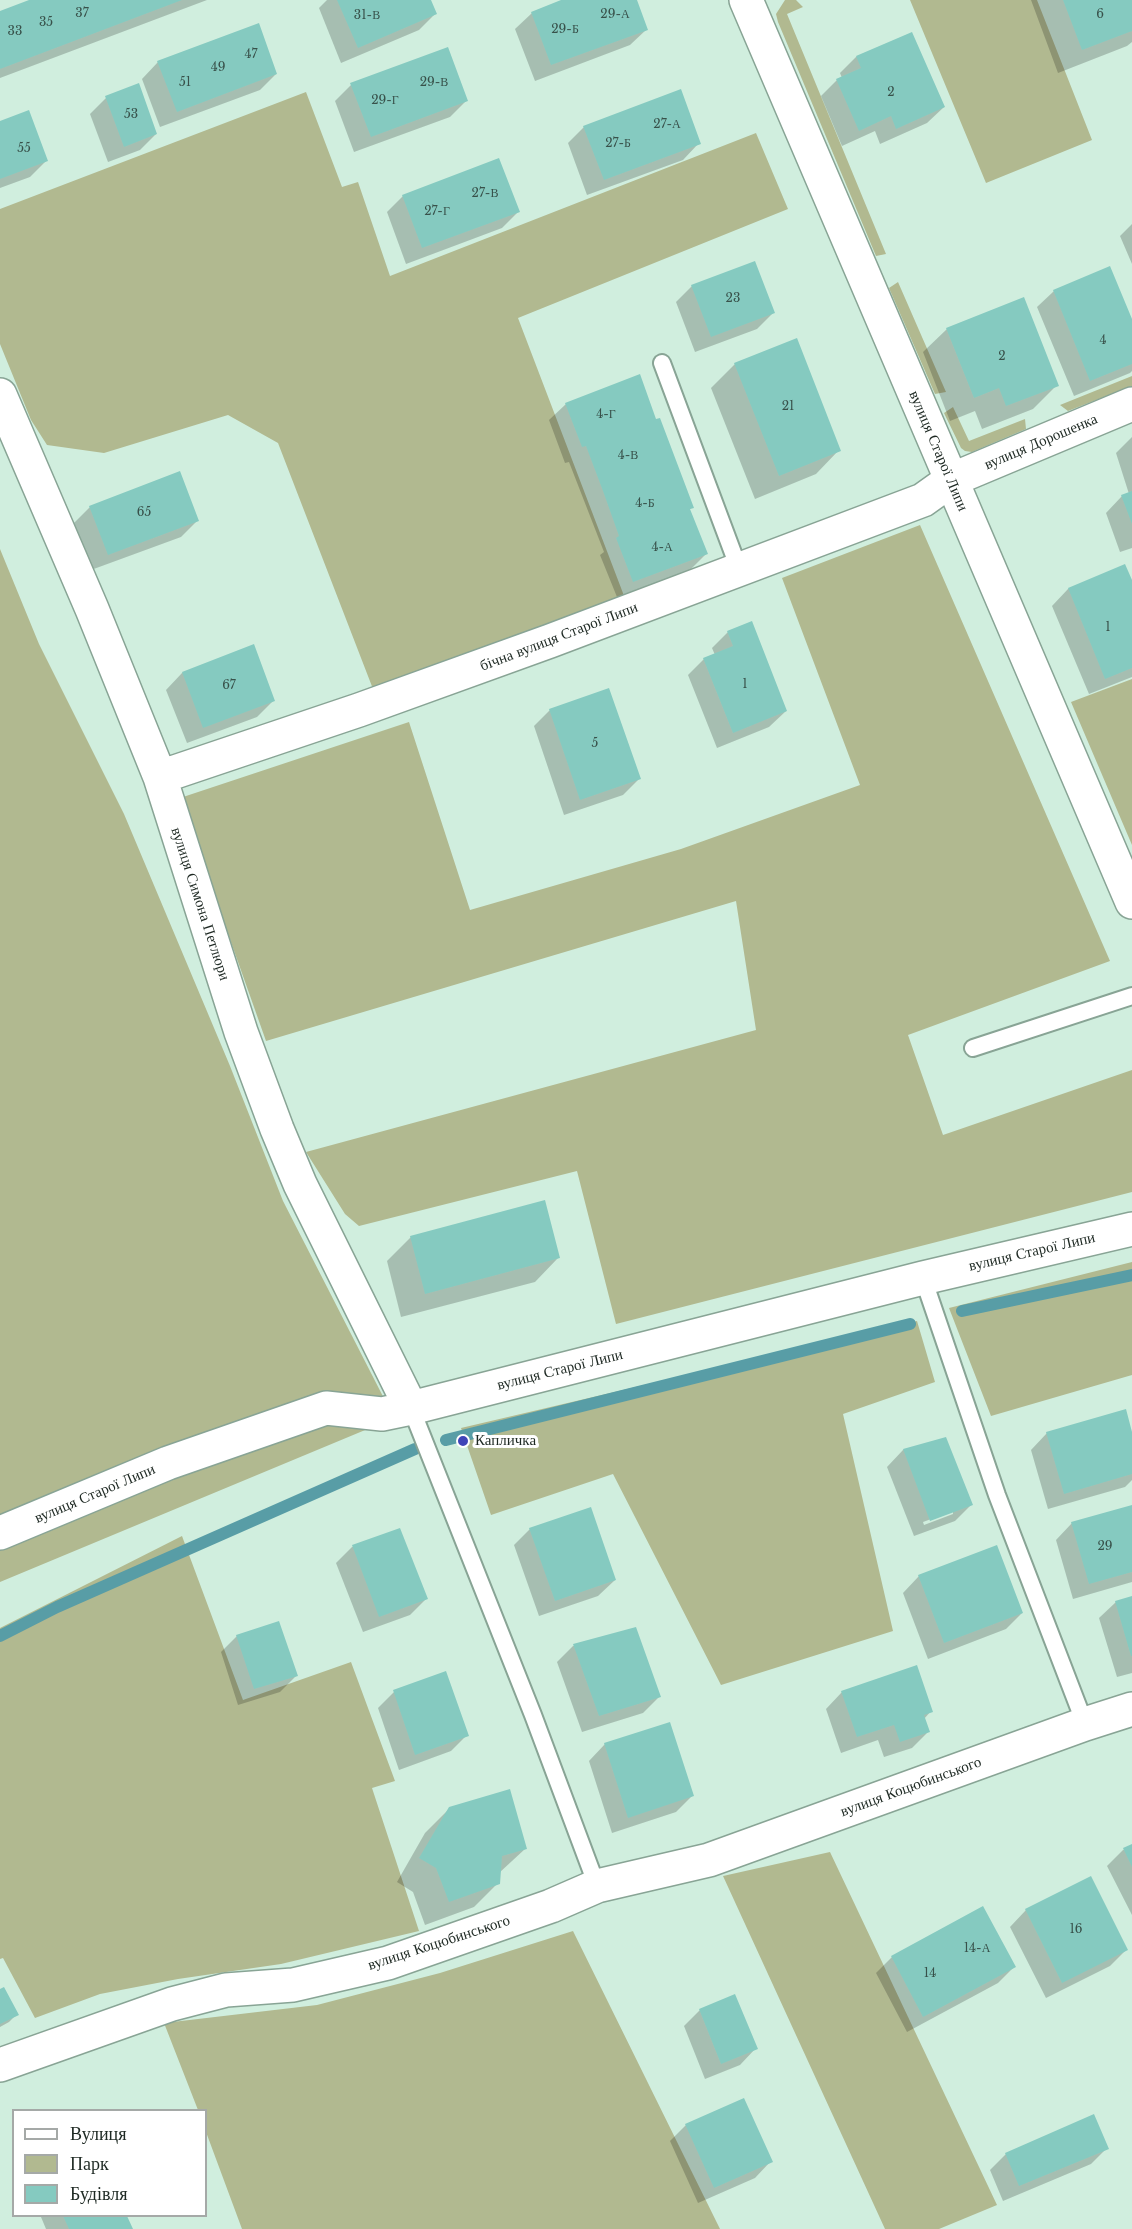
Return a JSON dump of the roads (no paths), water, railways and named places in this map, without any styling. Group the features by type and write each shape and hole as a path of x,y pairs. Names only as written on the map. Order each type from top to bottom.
{"street":[{"name":"вулиця Старої Липи","path":"746,0 1132,902"},
{"name":"вулиця Симона Петлюри","path":"0,395 92,609 160,777 241,1032 277,1129 300,1184 411,1408"},
{"name":"вулиця Дорошенка","path":"951,480 1132,404"},
{"name":"бічна вулиця Старої Липи","path":"160,777 370,706 550,641 923,500 951,480"},
{"name":"вулиця Старої Липи","path":"0,1533 168,1463 326,1408 382,1414 411,1408 923,1278 1132,1229"},
{"name":"вулиця Коцюбинського","path":"0,2065 172,2004 226,1990 293,1985 388,1963 551,1906 597,1886 709,1860 1132,1709"}],"lane":[{"path":"662,363 739,568"},
{"path":"973,1048 1132,996"},
{"path":"923,1278 997,1495 1085,1724"},
{"path":"411,1408 533,1715 597,1886"}],"waterway":[{"path":"962,1311 1132,1275"},
{"path":"446,1440 910,1324"},
{"path":"0,1636 57,1607 415,1449"}],"place":[{"name":"Капличка","path":"463,1441"}]}
